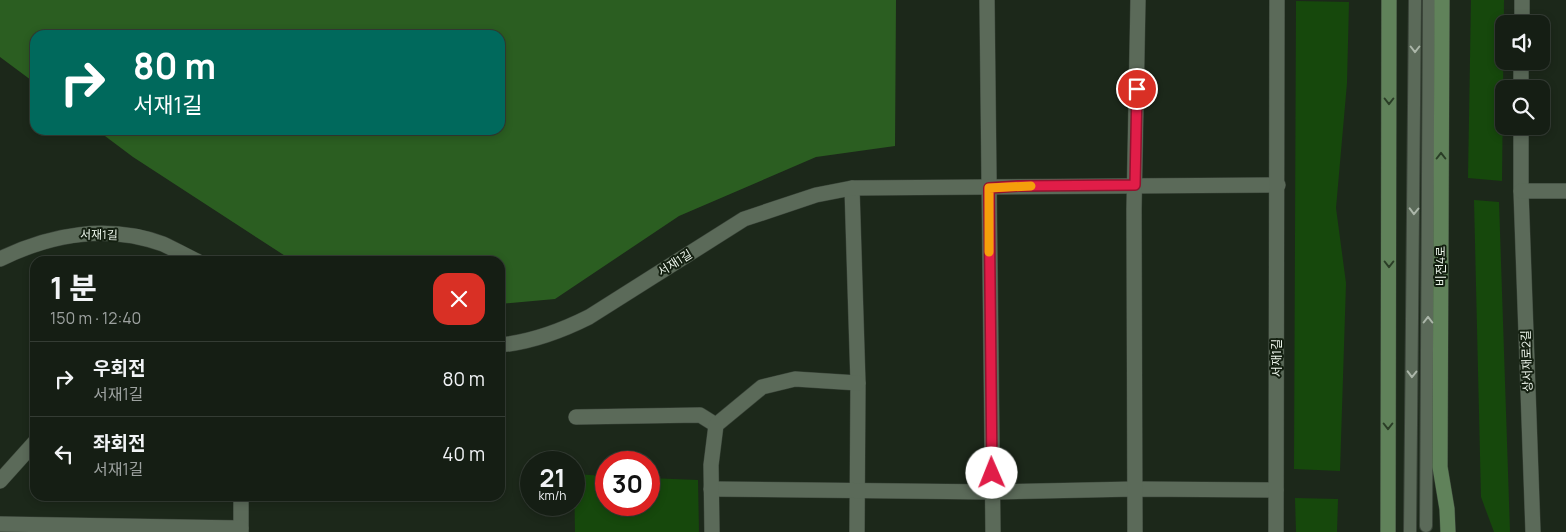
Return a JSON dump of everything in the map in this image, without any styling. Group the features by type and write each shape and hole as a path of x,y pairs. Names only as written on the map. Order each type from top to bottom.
{"main road":[{"path":"1388,532 1389,0"},
{"name":"비전4로","path":"1442,0 1440,467 1447,509 1448,532"}],"street":[{"path":"987,0 993,532"},
{"path":"1135,532 1135,185 1138,0"},
{"name":"서재1길","path":"1276,532 1277,0"},
{"path":"1522,0 1522,15"},
{"name":"상서재로2길","path":"1521,135 1521,191 1533,532"},
{"name":"서재1길","path":"505,344 541,337 589,317 744,219 816,195 852,188 1278,185"},
{"path":"852,188 858,383 857,532"},
{"path":"1521,191 1566,191"},
{"name":"서재1길","path":"0,260 49,239 77,234 104,233 133,236 163,244 187,256"},
{"path":"712,532 711,465 716,425 762,387 795,379 858,383"},
{"path":"576,417 700,416 716,425"},
{"path":"0,481 30,448"},
{"path":"712,489 992,492 1135,489 1276,490"},
{"path":"0,524 241,530 240,501"}],"lane":[{"path":"1410,532 1415,0"},
{"path":"1426,529 1429,0"},
{"path":"1426,529 1440,467"}],"green space":[{"path":"0,0 896,0 895,146 816,157 679,216 555,299 505,304 505,256 285,256 133,157 104,135 505,135 505,30 30,30 30,79 0,57"},
{"path":"1471,0 1504,0 1504,15 1495,15 1495,70 1503,70 1503,80 1495,80 1495,135 1503,135 1502,181 1468,178"},
{"path":"1296,1 1349,2 1347,83 1336,208 1346,283 1340,471 1294,469"},
{"path":"1474,200 1499,202 1510,532 1494,532 1481,497"},
{"path":"585,475 595,475 595,516 660,516 660,478 698,480 699,532 575,532 575,516 585,516"},
{"path":"1295,498 1338,499 1337,532 1296,532"}],"slow traffic":[{"path":"989,252 989,188 1031,186"}],"route":[{"path":"992,473 989,188 1135,185 1137,89"}]}
